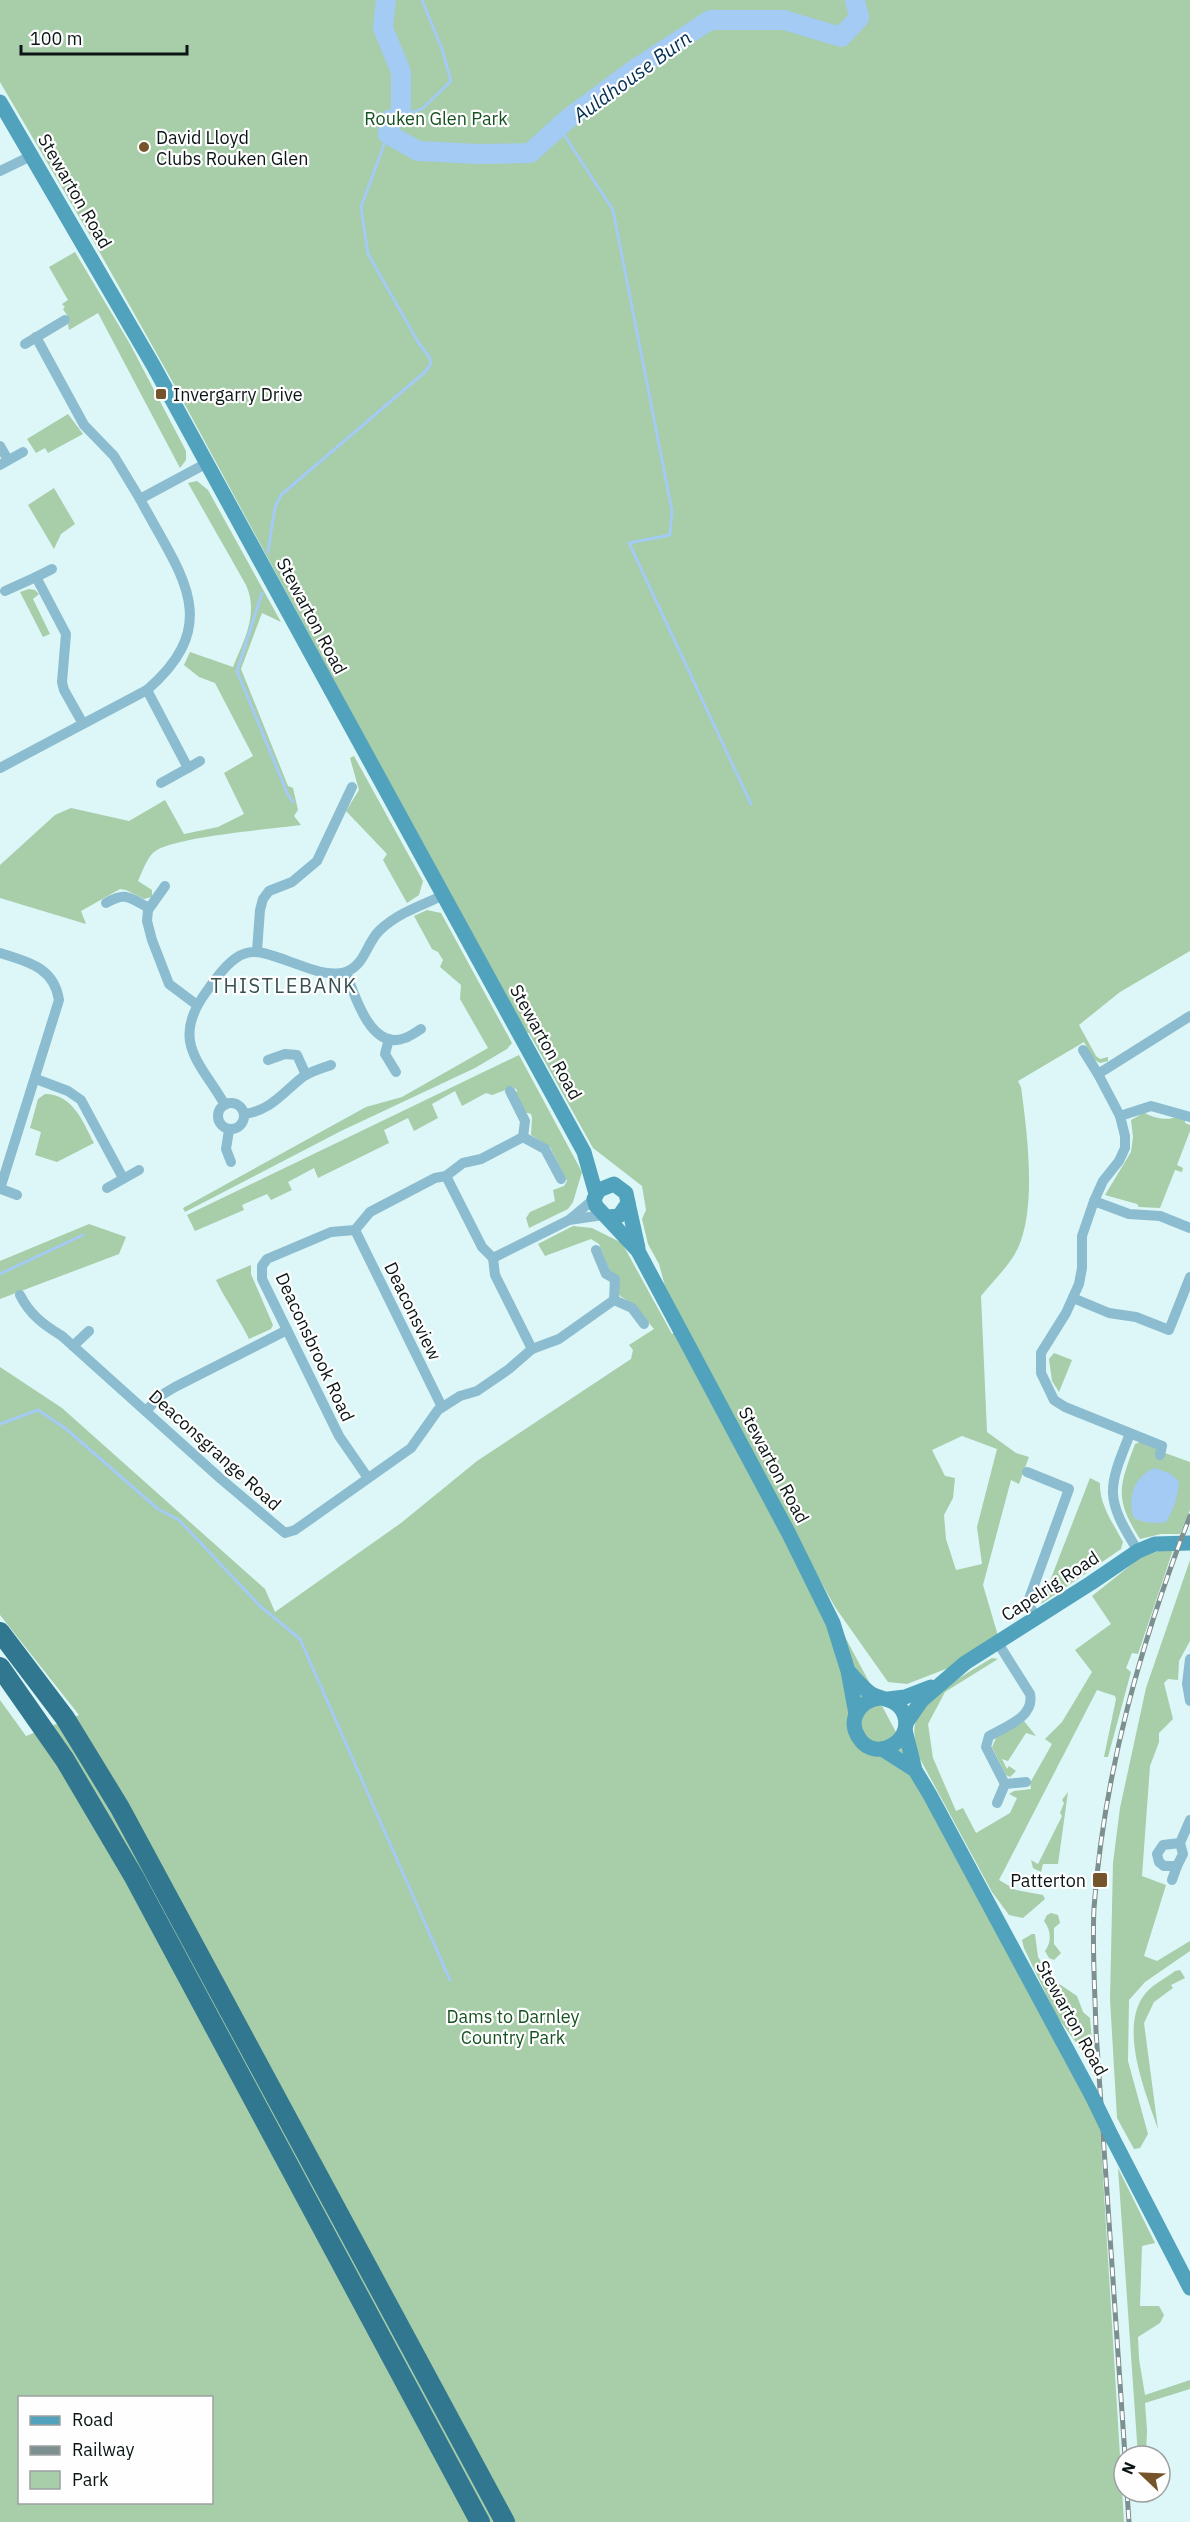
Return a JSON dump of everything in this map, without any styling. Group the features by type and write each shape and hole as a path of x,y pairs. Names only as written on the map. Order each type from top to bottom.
{"highway":[{"path":"0,1632 64,1718 125,1816 505,2522"},
{"path":"0,1667 64,1760 134,1877 480,2522"}],"main road":[{"name":"Stewarton Road","path":"0,102 147,355 584,1152 595,1197"},
{"name":"Stewarton Road","path":"584,1152 619,1186"},
{"path":"604,1186 619,1186 626,1193 628,1203 619,1216 605,1216 598,1211 595,1197 604,1186"},
{"name":"Stewarton Road","path":"628,1203 638,1251"},
{"name":"Stewarton Road","path":"605,1216 638,1251 789,1534 833,1623 848,1671 856,1714 854,1721 857,1736 868,1746 882,1749 915,1770"},
{"name":"Capelrig Road","path":"905,1727 922,1700 965,1663 1138,1551 1155,1544 1190,1543"},
{"name":"Stewarton Road","path":"848,1671 869,1692 901,1708 915,1770 1092,2096 1190,2288"},
{"name":"Capelrig Road","path":"884,1698 905,1697 939,1683"},
{"path":"856,1714 865,1702 884,1698"},
{"path":"882,1749 896,1743 905,1727"}],"street":[{"path":"0,171 31,156"},
{"path":"25,344 65,320"},
{"path":"0,768 82,722 147,690 177,660 191,621 191,608 183,581 140,499 114,456 84,425 36,337"},
{"path":"0,446 4,463 23,452"},
{"path":"140,499 207,463"},
{"path":"5,591 52,569"},
{"path":"36,577 66,634 62,682 82,722"},
{"path":"147,690 188,768"},
{"path":"161,783 200,761"},
{"path":"257,951 263,899 269,891 292,882 317,861 352,787"},
{"path":"165,886 149,908 147,921 163,974 169,984 197,1005"},
{"path":"225,1104 191,1048 188,1027 197,1005 224,966 245,952 257,951 325,973 346,972 364,958 380,930 402,914 444,895"},
{"path":"106,903 117,896 127,896 149,908"},
{"path":"0,954 42,968 55,983 58,992 57,1013 1,1189 16,1195"},
{"path":"346,972 366,1021 376,1031 389,1039 403,1039 421,1029"},
{"path":"1098,1074 1165,1034 1169,1028 1190,1016"},
{"path":"389,1039 385,1054 396,1072"},
{"path":"1083,1050 1120,1116 1125,1136 1125,1148 1119,1161 1103,1181 1094,1201 1082,1236 1082,1268 1074,1298 1041,1353 1041,1373 1054,1400 1065,1407 1162,1446 1160,1455"},
{"path":"268,1060 285,1054 297,1055 306,1075"},
{"path":"244,1114 257,1113 272,1104 306,1075 331,1065"},
{"path":"36,1079 68,1091 81,1100 123,1178"},
{"path":"510,1091 525,1121 523,1137"},
{"path":"225,1104 237,1104 244,1114 241,1126 229,1130 224,1128 218,1120 219,1111 225,1104"},
{"path":"1120,1116 1151,1106 1190,1117"},
{"path":"229,1130 226,1149 231,1162"},
{"path":"355,1230 370,1212 435,1178 446,1176 463,1163 481,1159 523,1137"},
{"path":"523,1137 545,1149 561,1179"},
{"path":"107,1188 139,1170"},
{"path":"446,1176 482,1247 493,1258 495,1275 531,1348"},
{"path":"493,1258 569,1220 595,1197"},
{"path":"1094,1201 1129,1214 1160,1216 1190,1228"},
{"path":"569,1220 605,1216"},
{"name":"Deaconsbrook Road","path":"355,1230 331,1232 267,1259 262,1266 262,1279 339,1436 368,1478"},
{"name":"Deaconsview","path":"355,1230 442,1407"},
{"path":"596,1250 606,1274 615,1279 614,1300 632,1308 644,1324"},
{"path":"1074,1298 1109,1314 1136,1317 1169,1330 1190,1277"},
{"name":"Deaconsgrange Road","path":"20,1295 28,1309 42,1323 62,1336 285,1533 295,1530 411,1448 442,1407 460,1396 477,1391 509,1369 531,1348 559,1339 614,1300"},
{"path":"146,1411 168,1392 287,1330"},
{"path":"73,1346 89,1331"},
{"path":"1130,1434 1112,1486 1112,1501 1121,1524 1138,1551"},
{"path":"1027,1472 1070,1489 1029,1599 1030,1607 1037,1618"},
{"path":"998,1643 1030,1694 1031,1701 1026,1714 989,1736 986,1742 986,1747 1005,1784"},
{"path":"1190,1659 1187,1684 1190,1701"},
{"path":"1005,1784 1026,1782"},
{"path":"997,1803 1005,1784"},
{"path":"1172,1880 1183,1854 1180,1843 1190,1820"},
{"path":"1178,1866 1164,1866 1159,1862 1157,1854 1163,1845 1180,1843"}],"green space":[{"name":"Rouken Glen Park","path":"0,0 1190,0 1190,951 1120,992 1079,1025 1096,1056 1100,1059 1108,1057 1108,1061 1100,1063 1093,1059 1084,1042 1018,1081 1021,1087 1029,1169 1024,1231 1015,1254 981,1296 987,1432 1016,1453 1029,1457 1019,1484 1011,1480 983,1585 999,1639 951,1667 907,1684 888,1682 835,1607 789,1524 665,1286 659,1264 648,1244 642,1219 646,1210 642,1186 593,1148 529,1033 524,1032 171,379 0,82","holes":["962,1436 997,1449 977,1527 982,1564 956,1570 946,1539 944,1515 953,1498 955,1478 945,1476 932,1450"]},
{"path":"75,252 130,344 186,451 186,460 180,468 98,313 69,330 70,320 62,304 68,300 49,267"},
{"path":"68,414 83,434 48,453 45,448 36,453 27,439"},
{"path":"197,481 208,490 281,622 262,613 241,669 288,786 293,788 298,810 294,816 301,825 201,838 164,847 151,855 138,881 152,890 152,897 144,899 120,889 81,911 86,924 0,898 0,865 55,815 71,808 129,821 165,800 184,834 218,827 244,814 224,773 253,756 215,683 199,677 184,665 190,652 233,667 249,627 251,606 246,585 188,483"},
{"path":"54,488 75,524 61,534 54,549 28,505"},
{"path":"29,589 39,594 33,599 50,634 43,637 20,592"},
{"path":"354,756 423,881 419,895 407,903 383,860 387,854 346,811 359,790 350,758"},
{"path":"427,910 441,913 512,1043 507,1049 475,1068 341,1131 185,1212 183,1208 366,1107 402,1097 488,1048 460,999 461,985 440,967 443,960 438,952 432,949 414,916"},
{"path":"519,1055 582,1172 573,1202 568,1209 529,1228 526,1218 530,1212 555,1201 553,1190 564,1186 567,1181 550,1147 531,1135 531,1114 524,1112 515,1096 517,1090 513,1087 492,1095 486,1093 462,1106 455,1091 432,1104 438,1118 414,1131 408,1118 384,1130 389,1143 318,1178 314,1168 288,1182 292,1190 271,1200 267,1194 242,1205 244,1210 195,1231 187,1215"},
{"path":"45,1094 55,1095 70,1104 81,1118 94,1143 57,1162 35,1155 41,1132 30,1128 38,1099"},
{"path":"1142,1111 1159,1118 1177,1117 1190,1125 1190,1131 1177,1165 1183,1168 1182,1172 1175,1170 1160,1208 1139,1207 1137,1204 1105,1195 1131,1152 1133,1137 1131,1120 1140,1115 1139,1112"},
{"path":"89,1224 126,1237 119,1254 0,1299 0,1261"},
{"name":"Dams to Darnley Country Park","path":"573,1226 592,1228 622,1243 672,1334 680,1329 1099,2111 1119,2444 1112,2444 1112,2504 1123,2504 1124,2522 0,2522 0,1700 26,1736 79,1715 0,1615 0,1367 62,1408 265,1589 275,1612 401,1523 477,1461 631,1359 633,1350 629,1345 654,1329 634,1305 620,1296 599,1244 591,1239 545,1256 538,1244"},
{"path":"251,1265 251,1274 273,1325 271,1329 249,1339 216,1280"},
{"path":"1054,1353 1072,1360 1059,1392 1052,1381 1049,1359"},
{"path":"1142,1441 1190,1462 1190,1510 1180,1534 1161,1534 1140,1539 1126,1513 1122,1492 1125,1471 1135,1444"},
{"path":"1090,1478 1100,1483 1104,1506 1123,1542 1121,1549 1041,1604"},
{"path":"1162,1550 1173,1550 1138,1654 1132,1653 1126,1668 1131,1672 1108,1757 1104,1757 1116,1699 1115,1696 1097,1690 999,1880 1016,1890 1043,1895 1045,1899 1023,1918 1009,1915 992,1892 919,1757 914,1732 915,1724 926,1705 947,1686 992,1658 998,1659 945,1692 928,1724 933,1758 956,1811 963,1808 976,1833 1010,1813 1017,1798 1009,1794 1014,1791 1031,1789 1030,1783 1052,1744 1045,1739 1062,1722 1092,1672 1075,1650 1111,1624 1092,1596 1141,1557"},
{"path":"1190,1560 1190,1641 1179,1661 1178,1680 1168,1679 1164,1683 1173,1719 1159,1733 1159,1742 1150,1766 1142,1876 1166,1885 1144,1956 1157,1961 1190,1941 1190,1951 1145,1982 1129,2000 1128,2061 1148,2134 1140,2148 1134,2149 1117,2118 1110,1999 1113,1863 1120,1808 1146,1688"},
{"path":"1024,1721 1036,1736 1026,1733 1008,1761 1002,1759 1007,1769 1009,1766 1016,1771 1010,1777 1006,1775 992,1747 996,1738"},
{"path":"1068,1792 1058,1864 1043,1864 1041,1872 1033,1868 1031,1860 1038,1864 1062,1816 1060,1813 1064,1803 1062,1800"},
{"path":"1051,1913 1058,1915 1060,1923 1054,1928 1054,1944 1061,1953 1054,1960 1049,1958 1045,1951 1050,1936 1044,1921"},
{"path":"1035,1934 1038,1957 1052,1979 1077,1996 1083,2012 1090,2018 1095,2078 1085,2055 1056,2015 1024,1948 1022,1940"},
{"path":"1180,1970 1185,1978 1171,1985 1173,1988 1154,2002 1144,2023 1158,2129 1141,2079 1134,2042 1134,2024 1137,2008 1145,1994 1175,1971"},
{"path":"1118,2168 1155,2243 1142,2246 1140,2306 1159,2306 1164,2315 1160,2323 1138,2337 1145,2395 1190,2380 1190,2389 1145,2403 1146,2444 1137,2444"}],"water":[{"path":"1155,1468 1171,1474 1179,1482 1175,1502 1166,1522 1141,1521 1134,1518 1132,1510 1132,1495 1137,1482 1148,1471"}],"waterway":[{"name":"Auldhouse Burn","path":"386,0 383,28 401,72 401,116 390,120 388,134 418,151 479,154 530,153 570,117 635,69 710,20 784,20 841,37 859,18 855,0"},
{"path":"401,116 422,109 451,81 442,49 422,0"},
{"path":"559,127 613,210 672,511 670,535 629,543 751,804"},
{"name":"Auldhouse Burn","path":"268,552 275,507 281,495 425,372 431,364 430,358 418,342 368,254 361,207 388,134"},
{"name":"Auldhouse Burn","path":"262,593 237,671 288,795 293,802"},
{"path":"0,1274 83,1235"},
{"path":"0,1424 38,1410 65,1428 158,1509 179,1520 260,1606 300,1639 450,1980"}],"railway":[{"path":"1124,2444 1096,2031 1094,1908 1106,1807 1127,1708 1156,1611 1190,1516"},
{"path":"1128,2504 1129,2522"}],"place":[{"name":"David Lloyd Clubs Rouken Glen","path":"144,147"},
{"name":"Invergarry Drive","path":"161,394"},
{"name":"Patterton","path":"1100,1880"}],"district":[{"name":"THISTLEBANK","path":"284,985"}]}
